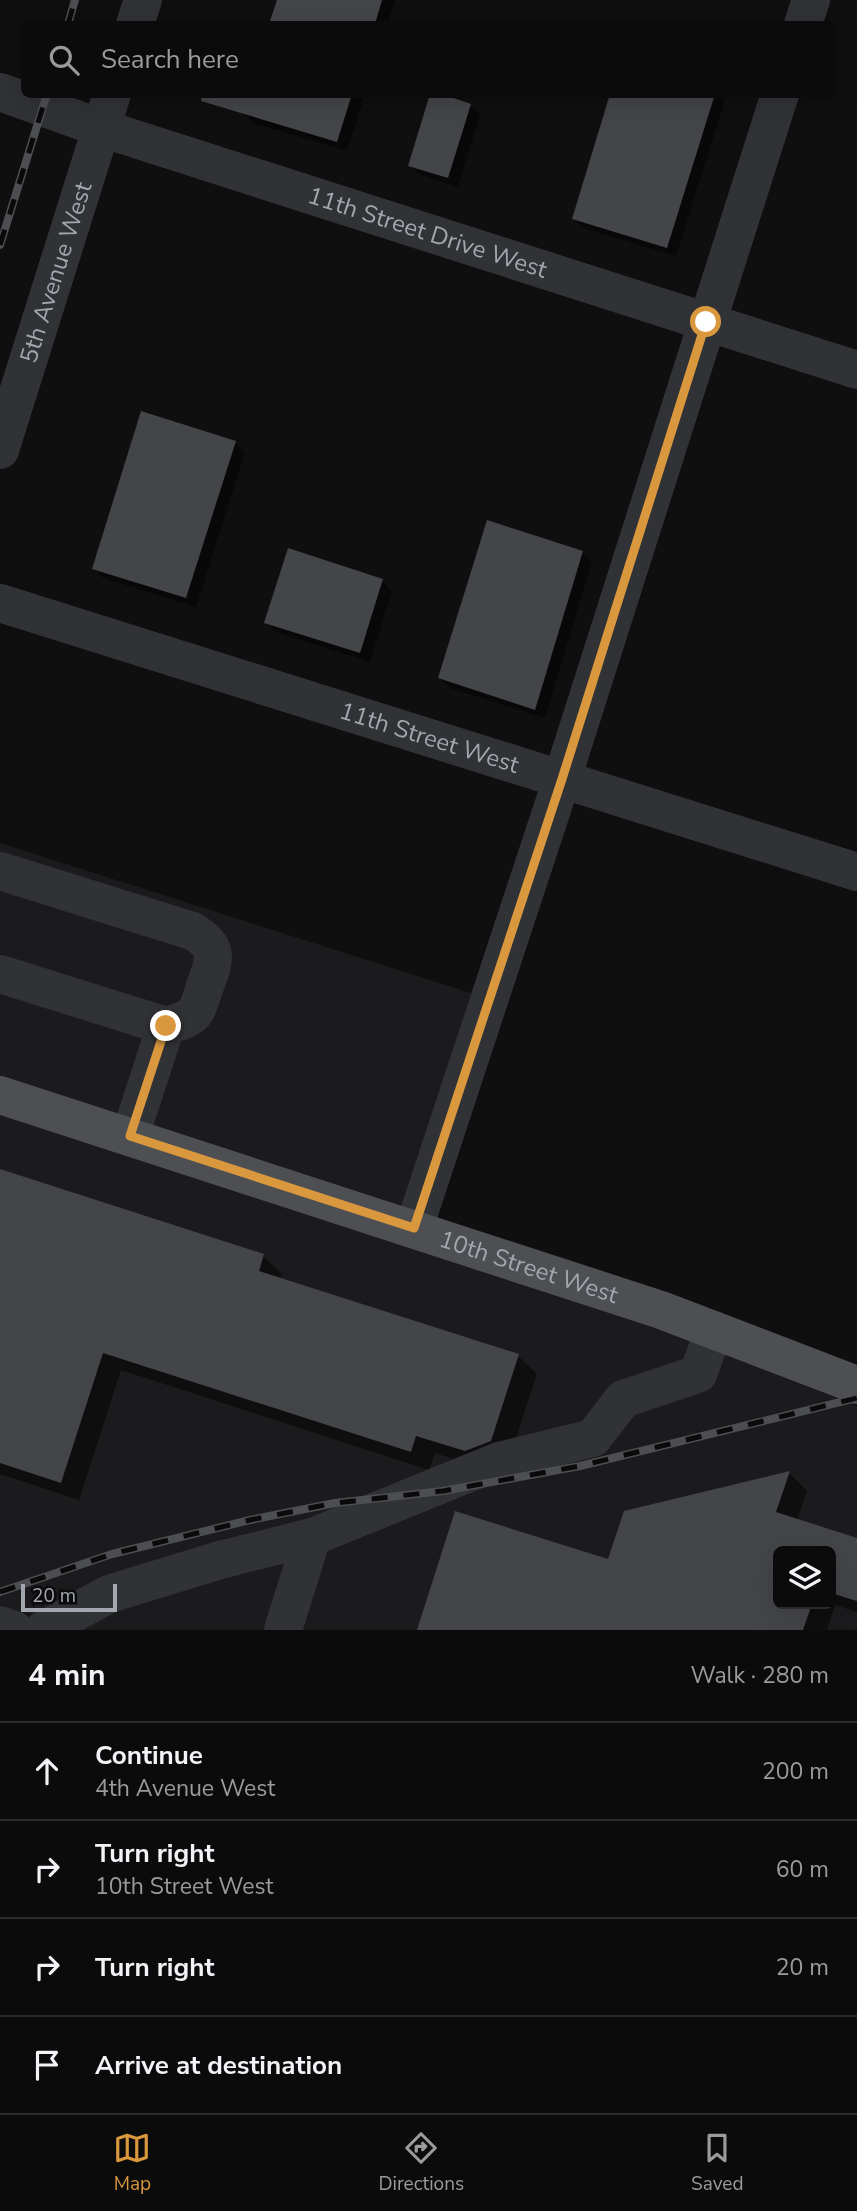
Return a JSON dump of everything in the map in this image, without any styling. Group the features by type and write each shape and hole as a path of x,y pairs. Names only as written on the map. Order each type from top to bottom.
{"main road":[{"name":"10th Street West","path":"0,1095 662,1310 857,1385"}],"street":[{"path":"136,21 143,0"},
{"path":"804,21 811,0"},
{"name":"11th Street Drive West","path":"0,92 21,96"},
{"name":"11th Street Drive West","path":"34,98 107,111 706,322 857,370"},
{"path":"414,1228 562,779 779,98"},
{"name":"5th Avenue West","path":"0,450 107,111"},
{"name":"11th Street West","path":"0,603 857,872"},
{"path":"0,872 192,931 208,940 213,953 213,965 195,1013 166,1026 0,974"},
{"path":"130,1136 166,1026"},
{"path":"43,1630 109,1594 220,1560 312,1537 499,1461 593,1438 623,1399 698,1374 714,1330"},
{"path":"282,1630 312,1537"},
{"path":"0,1625 15,1630"}],"shaded area":[{"path":"0,843 474,994 404,1206 0,1076"},
{"path":"0,1114 655,1328 857,1406 857,1630 78,1630 0,1605"}],"building":[{"path":"277,0 382,0 376,21 270,21"},
{"path":"201,98 351,98 337,142 201,101"},
{"path":"429,98 454,98 471,104 448,178 408,166"},
{"path":"609,98 714,98 667,248 572,219"},
{"path":"141,411 236,441 186,598 92,569"},
{"path":"487,520 583,551 535,710 438,678"},
{"path":"288,548 383,579 360,653 264,623"},
{"path":"0,1169 264,1254 259,1271 519,1354 491,1441 465,1451 416,1436 411,1452 103,1353 61,1483 0,1463"},
{"path":"790,1471 776,1512 857,1538 857,1601 836,1595 836,1546 773,1546 773,1609 810,1609 803,1630 417,1630 455,1511 608,1559 624,1511"}],"railway":[{"path":"69,21 75,0"},
{"path":"0,245 46,98"},
{"path":"0,1592 112,1554 250,1520 335,1503 443,1491 580,1466 857,1398"}],"route":[{"path":"166,1026 130,1136 414,1228 562,779 706,322"}]}
